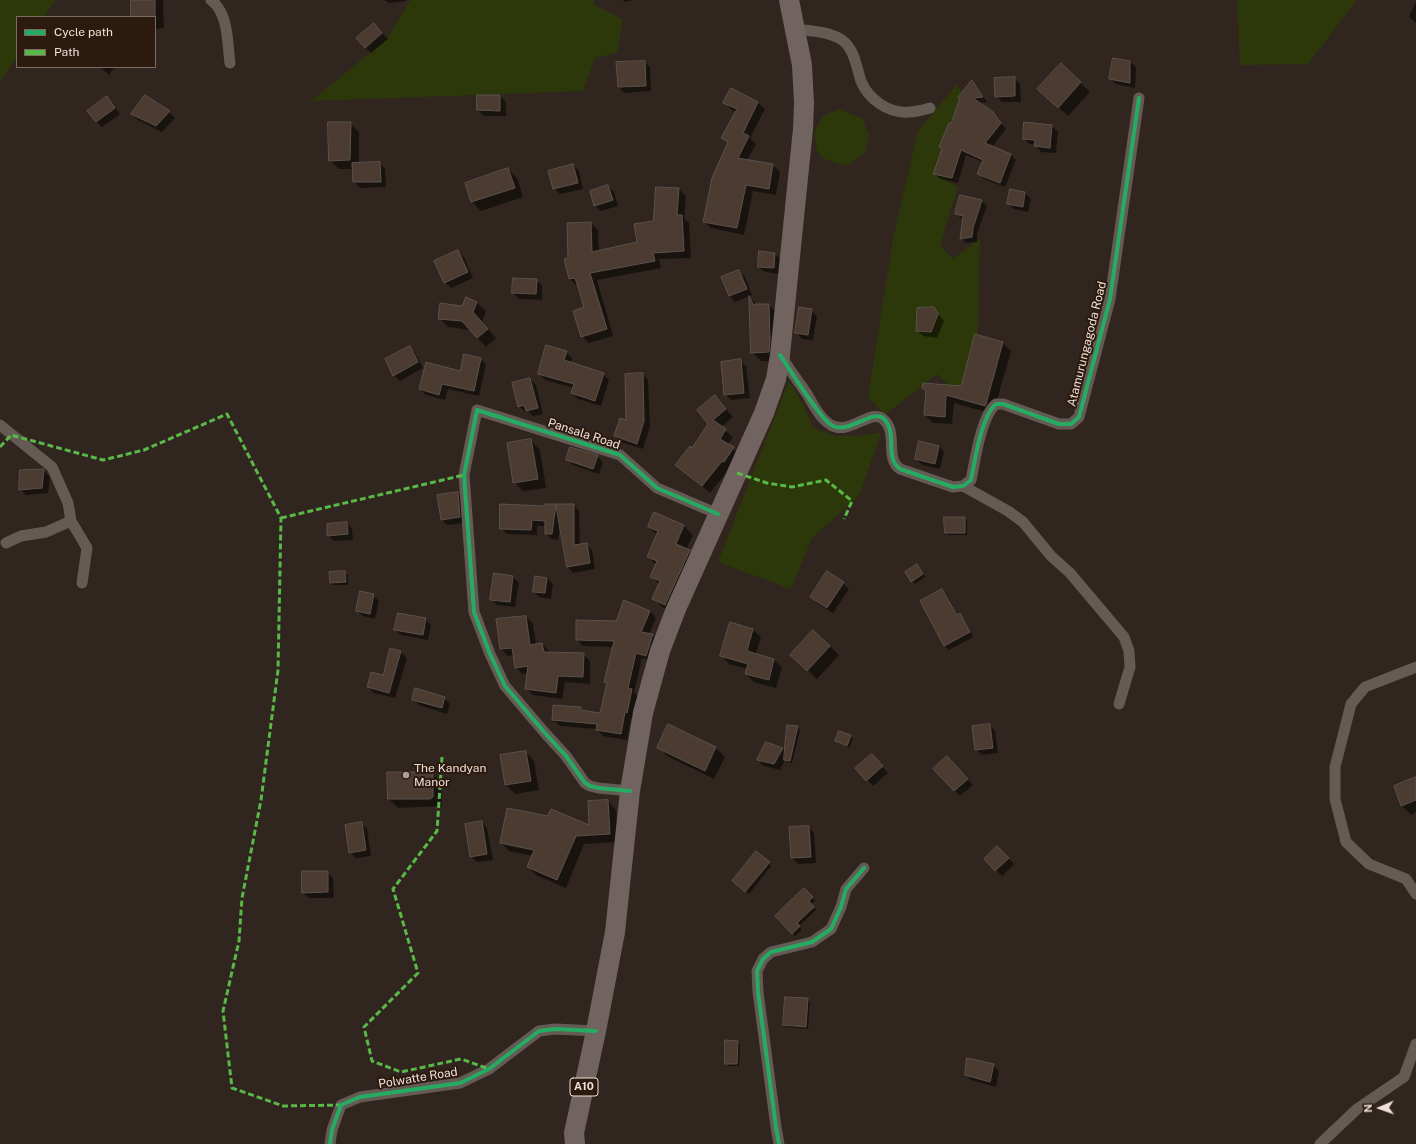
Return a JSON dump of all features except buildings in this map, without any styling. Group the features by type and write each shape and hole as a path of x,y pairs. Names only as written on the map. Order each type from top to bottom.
{"highway":[{"name":"A10","path":"575,1144 574,1133 615,932 630,791 643,713 660,652 676,609 766,407 776,379 780,355 803,129 802,65 789,0"}],"street":[{"path":"211,0 216,4 224,20 230,63"},
{"path":"794,29 836,36 842,40 852,52 861,80 870,96 883,106 895,111 908,113 930,108"},
{"name":"Atamurungagoda Road","path":"963,486 971,480 982,433 990,409 996,404 1003,404 1059,424 1071,424 1079,417 1110,299 1139,98"},
{"path":"780,355 818,412 832,426 840,428 849,427 869,417 877,416 883,418 890,433 893,461 895,466 953,487 963,486 1008,511 1023,522 1051,556 1070,573 1124,637 1130,651 1130,667 1119,704"},
{"name":"Pansala Road","path":"630,791 598,788 585,783 566,756 505,686 490,654 474,612 464,475 477,410 620,455 657,488 718,514"},
{"path":"0,425 52,467 68,503 70,521 87,548 82,583"},
{"path":"6,543 21,536 46,532 70,521"},
{"path":"1416,667 1366,687 1351,704 1335,767 1335,799 1346,842 1369,864 1406,879 1416,894"},
{"path":"780,1144 776,1127 758,992 757,971 763,959 771,952 812,942 831,929 841,907 846,889 864,868"},
{"name":"Polwatte Road","path":"330,1144 332,1130 341,1106 360,1096 460,1083 489,1069 539,1031 555,1029 596,1031"},
{"path":"1320,1144 1357,1109 1404,1077 1416,1044"}],"green space":[{"path":"0,0 56,0 45,16 16,16 16,58 0,82"},
{"path":"410,0 594,0 594,5 623,19 617,53 595,58 583,91 311,101 387,39"},
{"path":"1237,0 1357,0 1308,64 1240,65"},
{"path":"957,84 962,92 933,173 958,187 940,245 953,259 980,238 977,357 965,400 937,374 885,415 868,397 893,239 918,131"},
{"path":"838,109 862,118 869,135 865,153 850,164 841,165 823,158 817,151 814,133 822,117"},
{"path":"789,381 803,404 813,428 835,436 854,436 881,433 859,496 812,538 791,589 718,562"}],"marked path":[{"path":"0,447 11,435 103,460 144,450 227,414 281,518 278,670 261,800 242,898 239,941 223,1011 232,1088 283,1106 341,1105"},
{"path":"737,473 767,483 792,487 826,480 852,501 844,519"},
{"path":"281,518 464,475"},
{"path":"442,757 437,831 393,889 418,973 364,1027 372,1061 401,1072 461,1059 489,1069"}],"cycle path":[{"path":"780,355 813,405 833,426 840,428 847,427 868,418 879,416 884,419 888,425 893,459 895,464 900,469 953,487 963,486 971,480 986,418 996,404 1003,404 1059,424 1071,424 1079,417 1110,299 1139,98"},
{"path":"630,791 598,788 585,783 566,756 505,686 490,654 474,612 464,475 477,410 620,455 657,488 718,514"},
{"path":"779,1144 758,992 757,971 763,959 771,952 812,942 831,929 841,907 846,889 864,868"},
{"path":"330,1144 332,1130 341,1105 360,1097 460,1083 489,1069 539,1031 555,1029 596,1031"}],"place":[{"name":"The Kandyan Manor","path":"406,775"}]}
